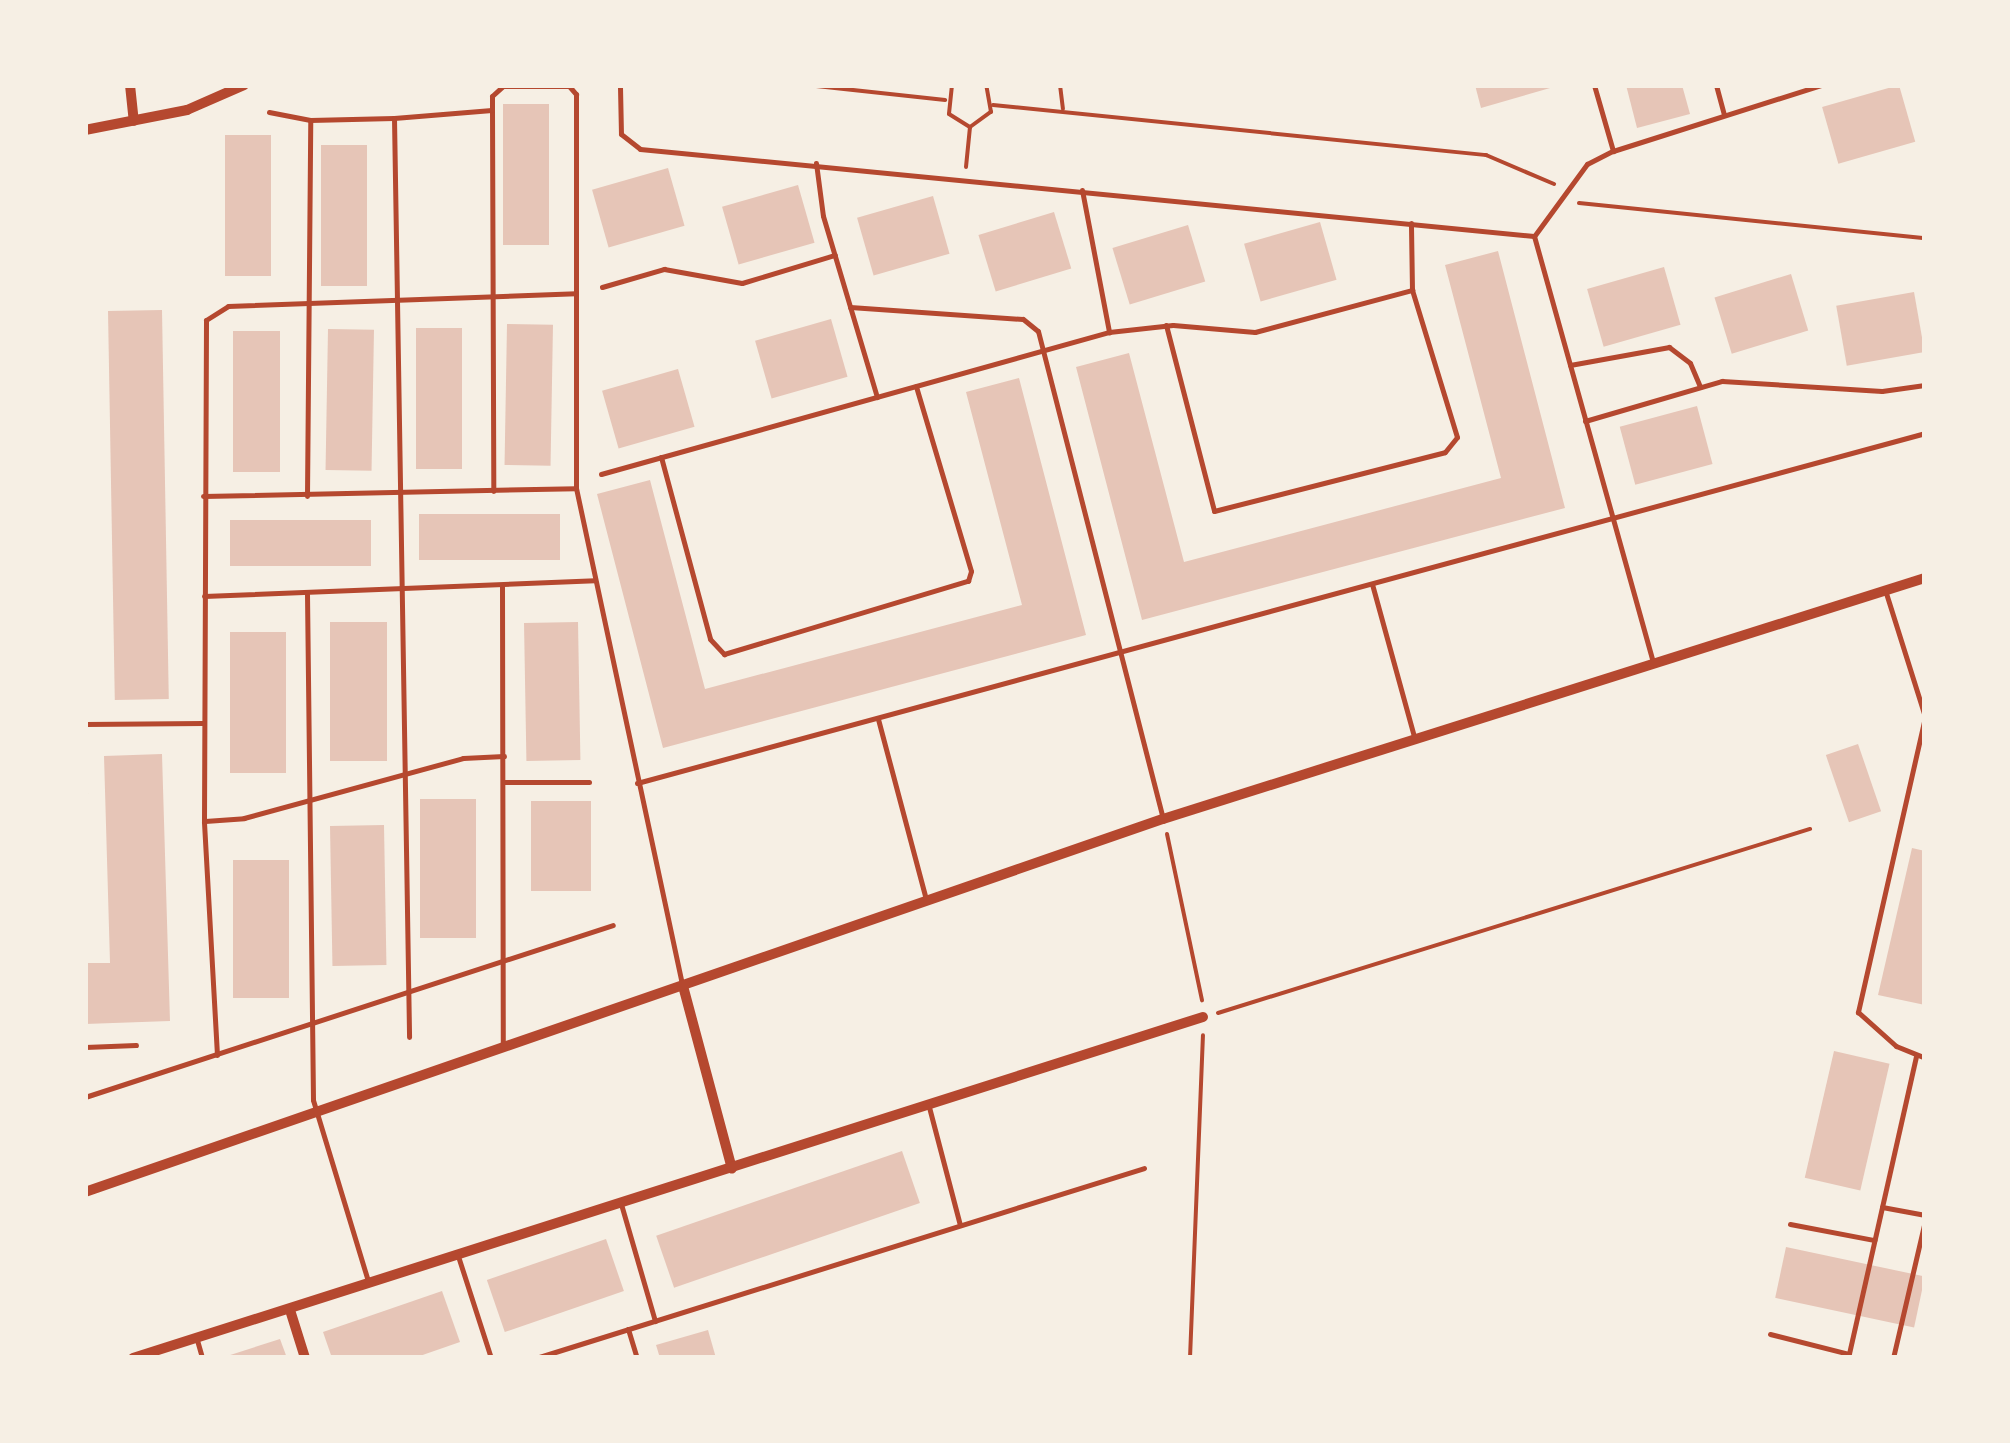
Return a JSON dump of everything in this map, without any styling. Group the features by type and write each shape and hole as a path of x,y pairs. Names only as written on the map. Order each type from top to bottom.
{"street":[{"path":"130,85 134,122"},
{"path":"85,130 188,110 244,85"},
{"path":"85,1192 1163,819 1925,578"},
{"path":"683,986 732,1169"},
{"path":"133,1358 1203,1017"},
{"path":"290,1310 305,1358"}],"lane":[{"path":"1594,85 1613,151"},
{"path":"1716,85 1724,114"},
{"path":"1534,236 1588,164 1613,151 1822,85"},
{"path":"493,492 492,96 504,86 569,86 576,94 576,488 636,783 683,986"},
{"path":"620,87 620,134 628,146 1534,236"},
{"path":"269,112 310,120 492,110"},
{"path":"394,118 401,296 410,1037"},
{"path":"307,496 305,302 310,120"},
{"path":"816,164 834,255 877,397"},
{"path":"1082,190 1109,332"},
{"path":"1166,325 1209,504 1224,513 1454,446 1457,436 1412,290 1411,223"},
{"path":"1534,236 1654,664"},
{"path":"602,287 664,270 742,283 834,255"},
{"path":"601,474 1109,332 1166,325 1254,332 1412,290"},
{"path":"217,1055 204,821 206,320 228,306 401,296 576,294"},
{"path":"850,308 1023,319 1038,331 1163,819"},
{"path":"1570,365 1668,347 1690,363 1700,387"},
{"path":"1586,421 1700,387 1741,379 1882,392 1925,385"},
{"path":"661,457 710,639 724,654 742,649 968,581 971,571 916,386"},
{"path":"636,783 1925,433"},
{"path":"203,496 576,488"},
{"path":"204,596 595,580"},
{"path":"1372,584 1415,740"},
{"path":"502,586 503,1046"},
{"path":"1886,590 1924,717 1858,1012 1916,1056 1925,1058"},
{"path":"307,594 316,1111 368,1284"},
{"path":"878,719 927,902"},
{"path":"85,724 203,723"},
{"path":"204,821 244,818 464,758 504,756"},
{"path":"504,782 588,782"},
{"path":"85,794 85,928"},
{"path":"85,1097 314,1026 613,925"},
{"path":"85,1047 136,1046"},
{"path":"1770,1334 1849,1356 1916,1056"},
{"path":"928,1104 960,1226"},
{"path":"536,1358 1144,1168"},
{"path":"621,1204 655,1321"},
{"path":"1882,1208 1925,1218 1922,1249 1894,1358"},
{"path":"1790,1224 1874,1240"},
{"path":"458,1256 491,1358"},
{"path":"628,1329 637,1358"},
{"path":"196,1337 202,1358"}],"path":[{"path":"807,85 946,100"},
{"path":"952,85 946,100 953,120 970,126 987,118 993,104 986,85"},
{"path":"1060,85 1064,109"},
{"path":"993,104 1486,155 1554,184"},
{"path":"965,180 970,126"},
{"path":"1579,204 1925,238"},
{"path":"1163,819 1192,936 1203,1017 1190,1358"},
{"path":"1203,1017 1810,829"}],"building":[{"path":"1475,85 1557,85 1557,86 1481,108"},
{"path":"1626,85 1682,85 1690,114 1637,128"},
{"path":"1899,85 1915,142 1838,164 1822,107"},
{"path":"503,104 549,104 549,245 503,245"},
{"path":"225,135 271,135 271,276 225,276"},
{"path":"321,145 367,145 367,286 321,286"},
{"path":"668,168 685,226 609,247 592,190"},
{"path":"798,185 815,243 739,264 722,207"},
{"path":"933,196 950,254 874,275 857,218"},
{"path":"1054,212 1071,268 996,292 978,235"},
{"path":"1320,222 1337,280 1261,301 1244,244"},
{"path":"1188,225 1205,281 1130,305 1112,248"},
{"path":"1498,251 1565,508 1142,620 1076,367 1129,353 1184,562 1501,478 1445,265"},
{"path":"1664,267 1681,325 1604,347 1587,289"},
{"path":"1791,274 1808,330 1732,354 1714,297"},
{"path":"1914,292 1925,352 1847,366 1836,306"},
{"path":"162,310 169,699 115,700 108,311"},
{"path":"831,319 848,377 772,398 755,341"},
{"path":"507,324 553,325 551,466 505,465"},
{"path":"416,328 462,328 462,469 416,469"},
{"path":"328,329 374,330 372,471 326,470"},
{"path":"233,331 280,331 280,472 233,472"},
{"path":"678,369 695,427 619,448 602,391"},
{"path":"1019,378 1086,635 663,748 597,494 650,480 705,689 1022,605 966,392"},
{"path":"1697,406 1713,464 1635,485 1620,427"},
{"path":"419,514 560,514 560,560 419,560"},
{"path":"230,520 371,520 371,566 230,566"},
{"path":"330,622 387,622 387,761 330,761"},
{"path":"578,622 580,760 526,761 524,623"},
{"path":"230,632 286,632 286,773 230,773"},
{"path":"1858,744 1881,811 1849,822 1826,755"},
{"path":"162,754 170,1021 85,1024 85,963 110,963 104,756"},
{"path":"420,799 476,799 476,938 420,938"},
{"path":"531,801 591,801 591,891 531,891"},
{"path":"384,825 386,965 332,966 330,826"},
{"path":"1912,848 1925,851 1925,1005 1878,995"},
{"path":"233,860 289,860 289,998 233,998"},
{"path":"1834,1051 1890,1064 1860,1190 1805,1178"},
{"path":"902,1151 920,1203 674,1288 656,1236"},
{"path":"606,1239 624,1291 505,1332 487,1280"},
{"path":"1786,1247 1925,1277 1914,1327 1775,1298"},
{"path":"442,1291 460,1342 414,1358 332,1358 323,1332"},
{"path":"708,1330 716,1358 660,1358 656,1345"},
{"path":"280,1339 287,1358 224,1358 224,1357"}]}
